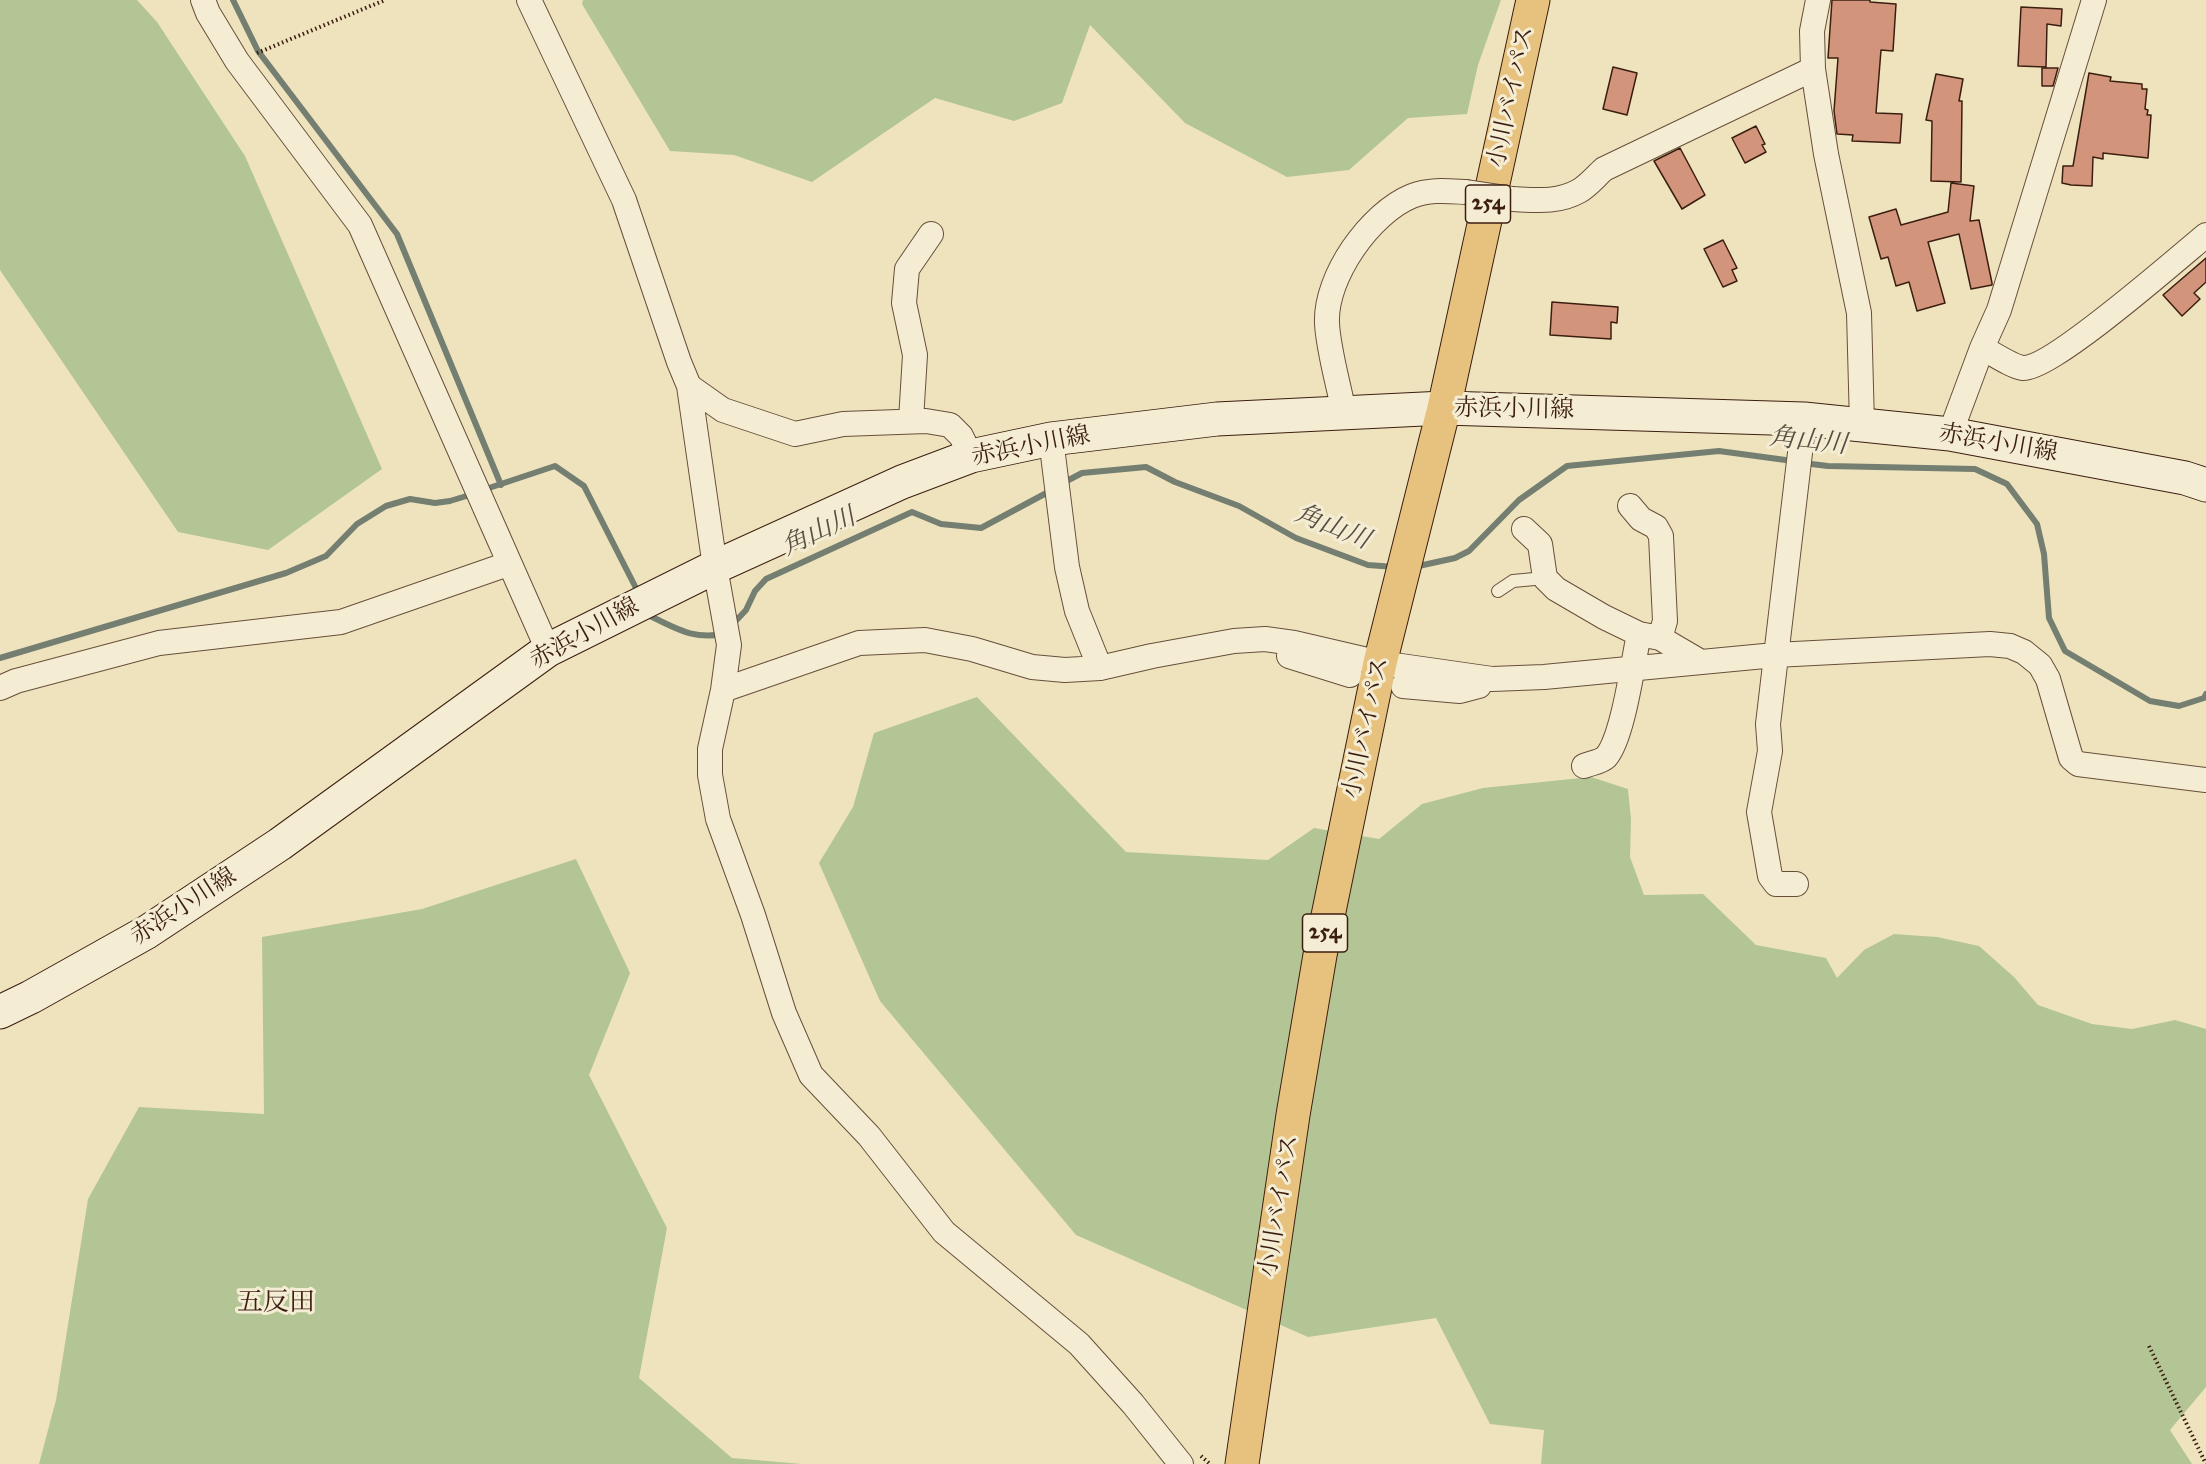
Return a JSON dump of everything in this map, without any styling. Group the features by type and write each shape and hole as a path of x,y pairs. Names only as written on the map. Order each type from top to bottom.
{"highway":[{"name":"小川バイパス","path":"1242,1464 1320,955 1380,663 1444,408 1533,0"}],"main road":[{"name":"赤浜小川線","path":"0,1012 147,932 280,844 548,650 715,567 902,482 970,456 1051,439 1217,419 1444,408 1803,431 1862,424 1950,434 2184,478 2206,485"}],"street":[{"path":"203,0 208,13 237,62 360,225 548,650"},
{"path":"529,0 624,200 689,386 715,567 729,645 723,690 710,749 710,775 718,819 753,915 784,1013 811,1076 869,1136 944,1232 1079,1344 1133,1404 1181,1464"},
{"path":"1818,0 1812,31 1813,69 1826,154 1859,313 1862,424"},
{"path":"1950,434 1982,348 1999,310 2094,0"},
{"path":"1344,413 1327,324 1328,302 1345,259 1374,223 1395,204 1431,190 1541,201 1562,198 1580,191 1604,170 1813,69"},
{"path":"911,420 915,355 904,303 907,269 931,234"},
{"path":"1982,348 2020,368 2032,367 2073,344 2206,235"},
{"path":"689,386 723,410 795,434 843,424 911,420 950,425 961,436 970,456"},
{"path":"1796,884 1776,884 1770,876 1759,812 1770,751 1768,724 1775,655 1803,431"},
{"path":"1051,439 1067,567 1077,611 1100,668"},
{"path":"1584,766 1604,759 1613,747 1620,729 1631,669 1649,636 1665,621 1661,536 1656,527 1641,519 1630,506"},
{"path":"1524,529 1540,544 1545,578 1556,589 1579,603 1701,662"},
{"path":"0,688 16,681 159,643 340,622 508,564"},
{"path":"723,690 859,643 925,640 972,649 1032,667 1065,670 1100,668 1234,641 1265,639 1294,643 1380,663 1492,679 1544,677 1775,655 1954,645 2010,646 2024,652 2040,665 2048,679 2071,758 2078,764 2206,780"},
{"path":"1265,639 1273,651 1350,675"},
{"path":"1403,686 1460,691 1474,688 1492,679"}],"lane":[{"path":"1498,591 1513,581 1545,578"}],"path":[{"path":"237,62 385,0"},
{"path":"2149,1346 2206,1464"}],"green space":[{"path":"0,0 137,0 157,22 245,156 382,469 268,550 178,532 0,270"},
{"path":"583,0 1501,0 1478,65 1467,114 1408,118 1349,170 1287,177 1185,123 1090,25 1062,103 1014,121 935,98 812,182 734,155 670,151 582,4"},
{"path":"977,697 1126,852 1268,860 1314,828 1379,839 1422,804 1483,788 1591,777 1628,789 1631,819 1630,857 1644,895 1703,894 1756,945 1826,958 1837,978 1864,950 1894,934 1937,937 1979,946 2014,977 2038,1005 2092,1024 2132,1029 2175,1020 2206,1029 2206,1387 2170,1430 2192,1464 1541,1464 1544,1430 1490,1424 1436,1318 1308,1337 1076,1235 880,1001 819,863 853,807 874,733"},
{"path":"576,859 630,973 589,1075 667,1228 639,1378 732,1458 802,1464 39,1464 56,1400 88,1199 139,1107 264,1114 262,937 422,909"}],"building":[{"path":"1832,0 1870,0 1870,2 1896,4 1893,51 1881,50 1876,113 1902,114 1900,143 1852,141 1853,135 1837,134 1834,111 1838,58 1828,58"},
{"path":"2021,7 2062,9 2061,26 2047,24 2046,67 2018,66"},
{"path":"1613,67 1637,73 1627,115 1603,109"},
{"path":"2042,68 2058,68 2053,86 2042,86"},
{"path":"2089,73 2111,77 2110,81 2142,84 2142,89 2147,89 2145,109 2148,110 2147,115 2151,115 2148,158 2103,153 2103,159 2093,157 2092,186 2071,185 2062,183 2063,166 2073,166"},
{"path":"1936,74 1963,79 1959,101 1962,101 1961,182 1931,181 1932,121 1926,120"},
{"path":"1756,126 1765,144 1762,145 1766,152 1745,163 1732,138"},
{"path":"1680,148 1705,195 1682,209 1654,161"},
{"path":"1951,183 1974,186 1970,221 1979,220 1992,285 1971,289 1959,234 1928,242 1945,303 1917,311 1909,282 1896,286 1888,257 1881,259 1869,217 1896,209 1901,225 1948,212"},
{"path":"1723,240 1737,268 1732,270 1737,281 1723,287 1704,249"},
{"path":"2206,258 2206,282 2194,293 2200,299 2182,316 2163,295"},
{"path":"1552,302 1618,307 1617,323 1611,322 1611,339 1550,335"}],"waterway":[{"path":"233,0 258,51 397,234 501,485"},
{"name":"角山川","path":"1414,567 1455,558 1469,551 1519,500 1567,466 1719,451 1793,461"},
{"name":"角山川","path":"1803,463 1828,466 1975,469 2007,484 2037,524 2044,554 2049,618 2065,651 2150,701 2179,706 2204,698 2206,694"},
{"name":"角山川","path":"483,490 555,466 584,486 639,594"},
{"name":"角山川","path":"1063,483 1082,473 1146,467 1175,482 1239,506 1296,538 1368,565 1395,567"},
{"name":"角山川","path":"732,625 746,610 755,591 766,579 912,512 941,524 981,528 1052,490"},
{"path":"0,658 286,573 326,556 357,524 386,506 410,499 435,503 450,501 473,494"},
{"name":"角山川","path":"648,611 650,616 685,632 703,635 723,634"}],"district":[{"name":"五反田","path":"276,1304"}]}
